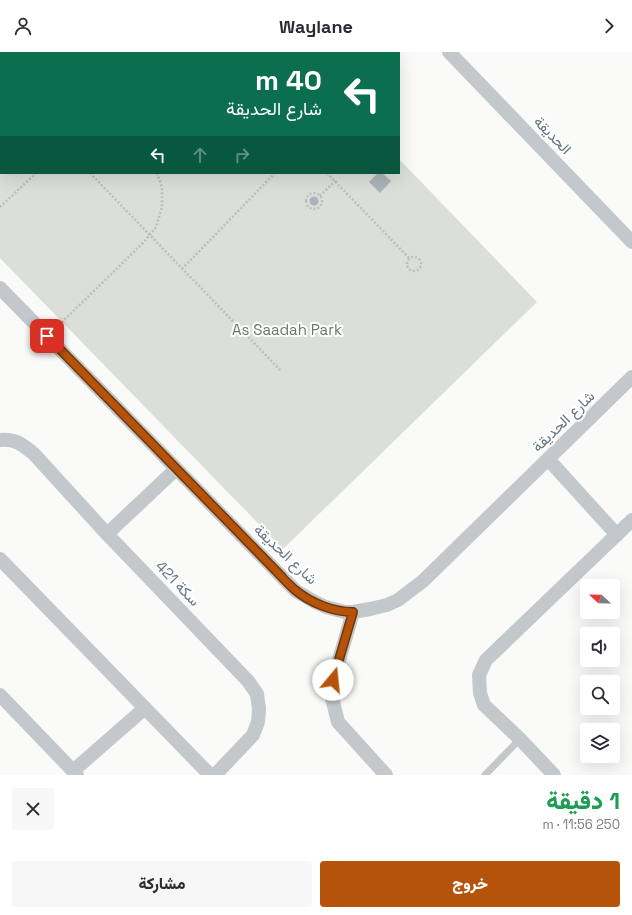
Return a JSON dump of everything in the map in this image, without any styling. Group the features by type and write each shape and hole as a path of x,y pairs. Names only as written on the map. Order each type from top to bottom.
{"street":[{"name":"الحديقة","path":"449,52 632,242"},
{"name":"شارع الحديقة","path":"1,292 47,336 296,591 314,602 345,612 353,612 387,605 398,600 423,581 632,377"},
{"name":"سكة 421","path":"0,440 10,439 22,445 34,454 107,534 248,681 257,694 259,709 258,722 253,735 216,775"},
{"path":"548,459 617,535"},
{"path":"107,534 176,469"},
{"path":"554,775 520,739 484,705 480,693 479,675 486,660 632,520"},
{"path":"0,559 210,775"},
{"path":"353,612 333,680 332,698 338,722 386,775"},
{"path":"0,695 75,773 145,708"}],"lane":[{"path":"485,775 520,739"}],"path":[{"path":"0,207 35,174"},
{"path":"91,174 280,371"},
{"path":"47,336 150,235 156,226 162,207 162,188 158,174"},
{"path":"182,269 274,174"},
{"path":"328,174 410,259"},
{"path":"320,196 335,181"},
{"path":"311,194 320,196 322,203 319,207 312,209 308,206 307,201 311,194"},
{"path":"414,257 420,260 421,265 419,269 413,271 409,269 407,262 410,259 414,257"}],"green space":[{"name":"As Saadah Park","path":"400,160 537,302 283,549 0,258 0,174 400,174"}],"building":[{"path":"377,174 383,174 391,181 380,193 369,182"},
{"path":"314,196 319,201 314,206 309,201"}],"route":[{"path":"47,336 296,591 314,602 326,607 345,612 353,612 333,680"}]}
